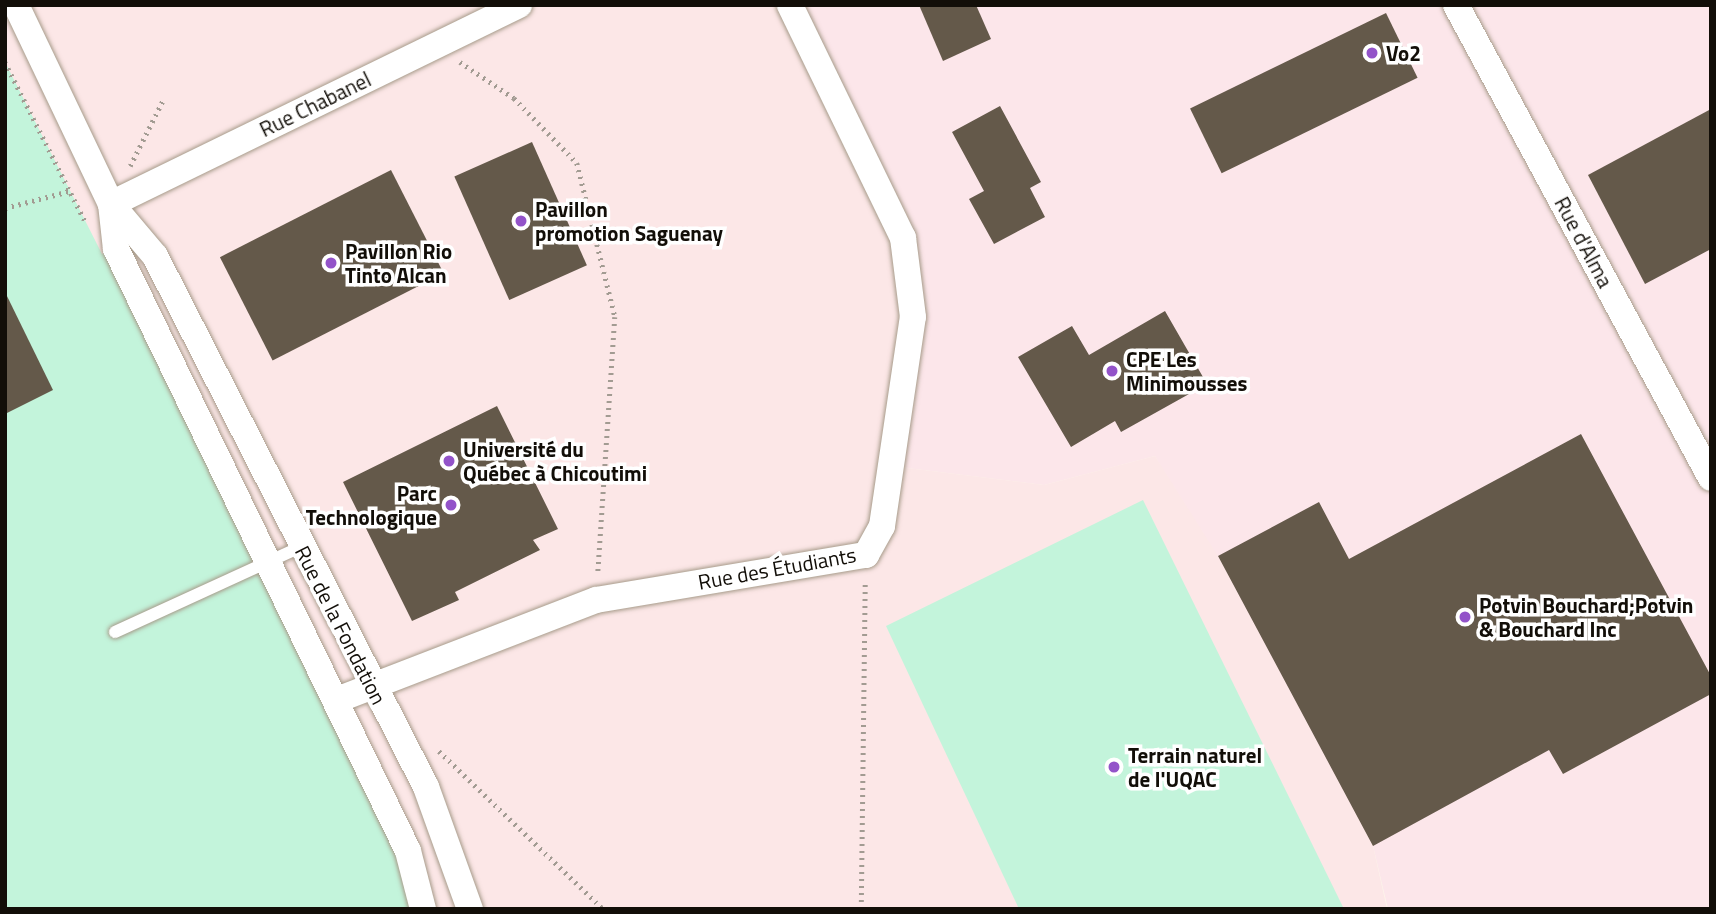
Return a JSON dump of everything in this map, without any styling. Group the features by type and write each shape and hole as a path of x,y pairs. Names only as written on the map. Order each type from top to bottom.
{"street":[{"name":"Rue de la Fondation","path":"16,5 111,204 155,256 370,685 426,787 470,909"},
{"name":"Rue Chabanel","path":"111,204 519,5"},
{"name":"Rue des Étudiants","path":"337,700 370,685 596,600 866,555 882,526 913,317 903,238 790,5"},
{"name":"Rue d'Alma","path":"1456,5 1711,478"},
{"name":"Rue de la Fondation","path":"111,204 116,249 408,851 423,909"}],"lane":[{"path":"115,632 301,547"}],"path":[{"path":"435,46 514,98 577,163 615,317 596,600"},
{"path":"5,62 102,254 116,249"},
{"path":"5,208 70,191 111,204 164,98"},
{"path":"861,909 866,555"},
{"path":"428,741 603,909"}],"shaded area":[{"name":"Université du Québec à Chicoutimi","path":"5,5 790,5 903,238 913,317 891,466 1044,485 1155,456 1218,556 1373,846 1387,909 5,909"},
{"path":"790,5 1711,5 1711,909 1388,909 1373,846 1155,456 1044,485 891,466"}],"green space":[{"path":"5,62 102,254 116,249 423,909 5,909"},
{"name":"Terrain naturel de l'UQAC","path":"1143,500 1344,909 1019,909 886,626"}],"building":[{"path":"919,5 976,5 991,39 943,61"},
{"path":"1386,13 1418,78 1222,173 1190,109"},
{"path":"1000,106 1041,182 1030,188 1045,217 994,244 969,199 984,191 952,132"},
{"path":"1711,109 1711,249 1645,284 1588,175"},
{"name":"Pavillon promotion Saguenay","path":"532,142 587,265 509,300 454,177"},
{"name":"Pavillon Rio Tinto Alcan","path":"391,170 444,273 273,361 220,257"},
{"path":"5,292 53,390 5,414"},
{"name":"CPE Les Minimousses","path":"1165,311 1207,384 1121,432 1115,421 1071,447 1018,357 1072,326 1089,355"},
{"name":"Parc Technologique","path":"497,406 558,529 533,540 540,550 455,592 459,600 412,621 343,482"},
{"name":"Potvin Bouchard;Potvin & Bouchard Inc","path":"1581,434 1711,676 1711,694 1563,774 1549,750 1373,846 1218,556 1319,502 1349,559"}],"place":[{"name":"Vo2","path":"1372,53"},
{"name":"Pavillon promotion Saguenay","path":"521,221"},
{"name":"Pavillon Rio Tinto Alcan","path":"331,263"},
{"name":"CPE Les Minimousses","path":"1112,371"},
{"name":"Université du Québec à Chicoutimi","path":"449,461"},
{"name":"Parc Technologique","path":"451,505"},
{"name":"Potvin Bouchard;Potvin & Bouchard Inc","path":"1465,617"},
{"name":"Terrain naturel de l'UQAC","path":"1114,767"}]}
